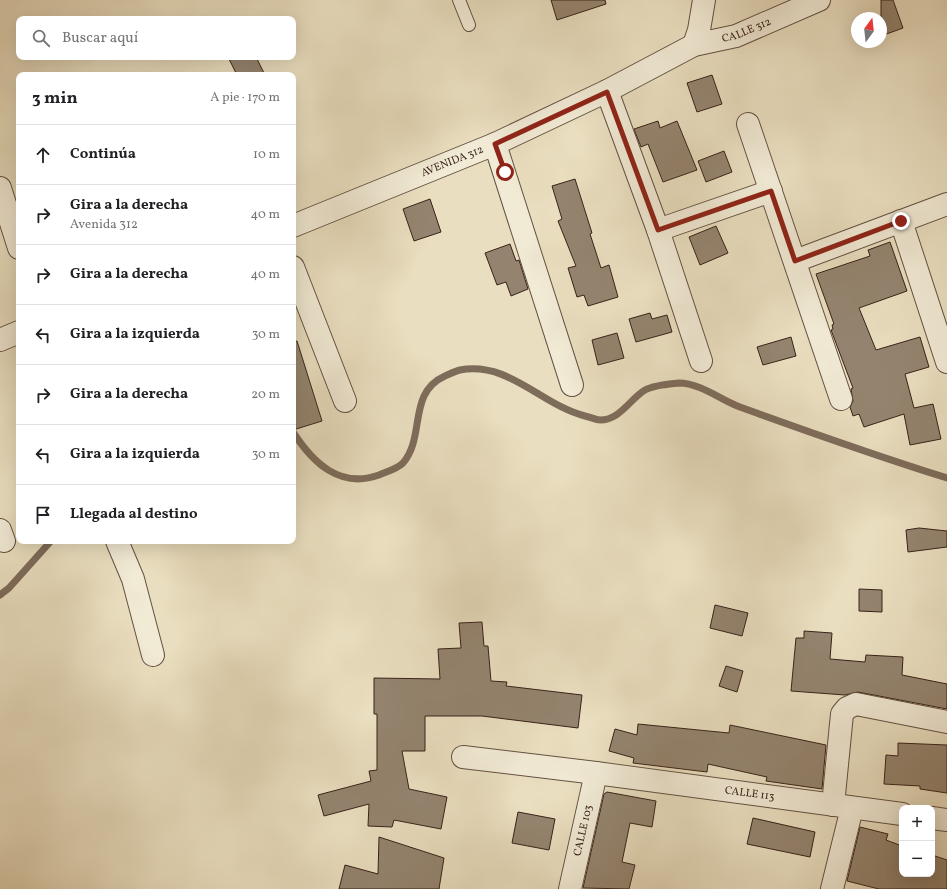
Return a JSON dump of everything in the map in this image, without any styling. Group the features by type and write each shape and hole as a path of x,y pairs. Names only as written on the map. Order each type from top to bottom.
{"street":[{"path":"694,46 699,30 704,0"},
{"name":"CALLE 312","path":"694,46 736,36 819,0"},
{"name":"AVENIDA 312","path":"296,225 495,144 607,92 694,46"},
{"path":"607,92 658,230 701,361"},
{"path":"748,124 841,398"},
{"path":"495,144 572,385"},
{"path":"0,188 16,239"},
{"path":"658,230 771,191"},
{"path":"795,261 947,204"},
{"path":"901,221 947,362"},
{"path":"296,275 345,401"},
{"path":"0,340 16,333"},
{"path":"118,544 133,579 153,655"},
{"path":"832,889 842,806 842,714 847,708 856,704 947,722"},
{"name":"CALLE 113","path":"463,757 596,773 899,814"},
{"name":"CALLE 103","path":"570,889 596,773"},
{"path":"935,818 947,820"}],"lane":[{"path":"459,0 469,25"}],"building":[{"path":"551,0 605,0 606,4 557,20"},
{"path":"881,0 893,0 903,28 887,34 887,12 881,12"},
{"path":"230,60 258,60 264,72 236,72"},
{"path":"712,75 722,104 697,112 687,83"},
{"path":"658,121 660,128 677,121 697,170 663,182 648,144 641,147 634,129"},
{"path":"724,151 732,172 706,182 698,161"},
{"path":"575,179 601,268 609,265 618,297 588,306 584,295 577,297 568,268 576,266 558,221 562,219 552,186"},
{"path":"430,199 441,232 414,241 403,209"},
{"path":"716,226 728,253 700,265 689,237"},
{"path":"890,242 907,291 859,308 876,350 920,337 929,367 905,374 914,408 933,404 941,439 910,445 904,414 864,427 859,414 853,416 850,407 853,401 851,389 853,388 831,330 833,329 832,325 834,324 816,274 870,256 868,250"},
{"path":"510,244 516,261 519,260 528,289 511,296 506,282 497,285 485,253"},
{"path":"650,313 652,319 667,315 672,332 636,342 629,319"},
{"path":"617,333 624,358 598,365 592,340"},
{"path":"791,337 796,356 763,365 757,347"},
{"path":"296,341 322,421 296,429"},
{"path":"919,528 947,531 947,547 908,552 906,530"},
{"path":"859,589 882,590 882,612 859,611"},
{"path":"715,605 748,613 742,636 710,628"},
{"path":"482,622 484,646 488,646 491,681 507,682 506,686 582,695 578,728 482,716 425,716 425,751 402,751 409,789 447,797 441,829 394,820 392,827 368,826 369,804 324,816 318,795 371,781 369,771 377,770 377,714 374,714 374,678 440,679 438,649 461,648 459,623"},
{"path":"804,631 832,633 830,659 865,662 866,655 903,657 902,675 947,684 947,709 858,692 845,695 791,691 796,638 804,638"},
{"path":"726,666 743,671 737,692 719,686"},
{"path":"638,724 729,733 730,725 826,745 822,789 766,781 767,777 708,764 707,772 633,763 634,758 609,751 615,729 637,735"},
{"path":"898,743 947,745 947,793 920,789 920,786 884,784 886,755 898,756"},
{"path":"607,792 656,801 652,827 630,823 622,862 635,865 629,889 583,888 604,794"},
{"path":"518,812 555,819 549,850 512,843"},
{"path":"753,818 815,832 810,857 747,844"},
{"path":"860,827 888,834 886,840 899,845 899,877 935,877 935,856 947,860 947,889 879,889 847,881"},
{"path":"379,837 444,858 439,889 339,889 345,865 378,874"}],"waterway":[{"path":"296,436 309,454 319,463 340,476 352,479 379,475 398,467 403,463 410,452 414,440 421,404 426,393 433,384 458,370 478,369 494,372 509,378 554,403 597,420 613,417 649,388 679,383 687,384 703,389 740,407 843,444 947,478"},
{"path":"0,595 9,588 48,544"}],"route":[{"path":"505,172 495,144 607,92 658,230 771,191 795,261 901,221"}]}
